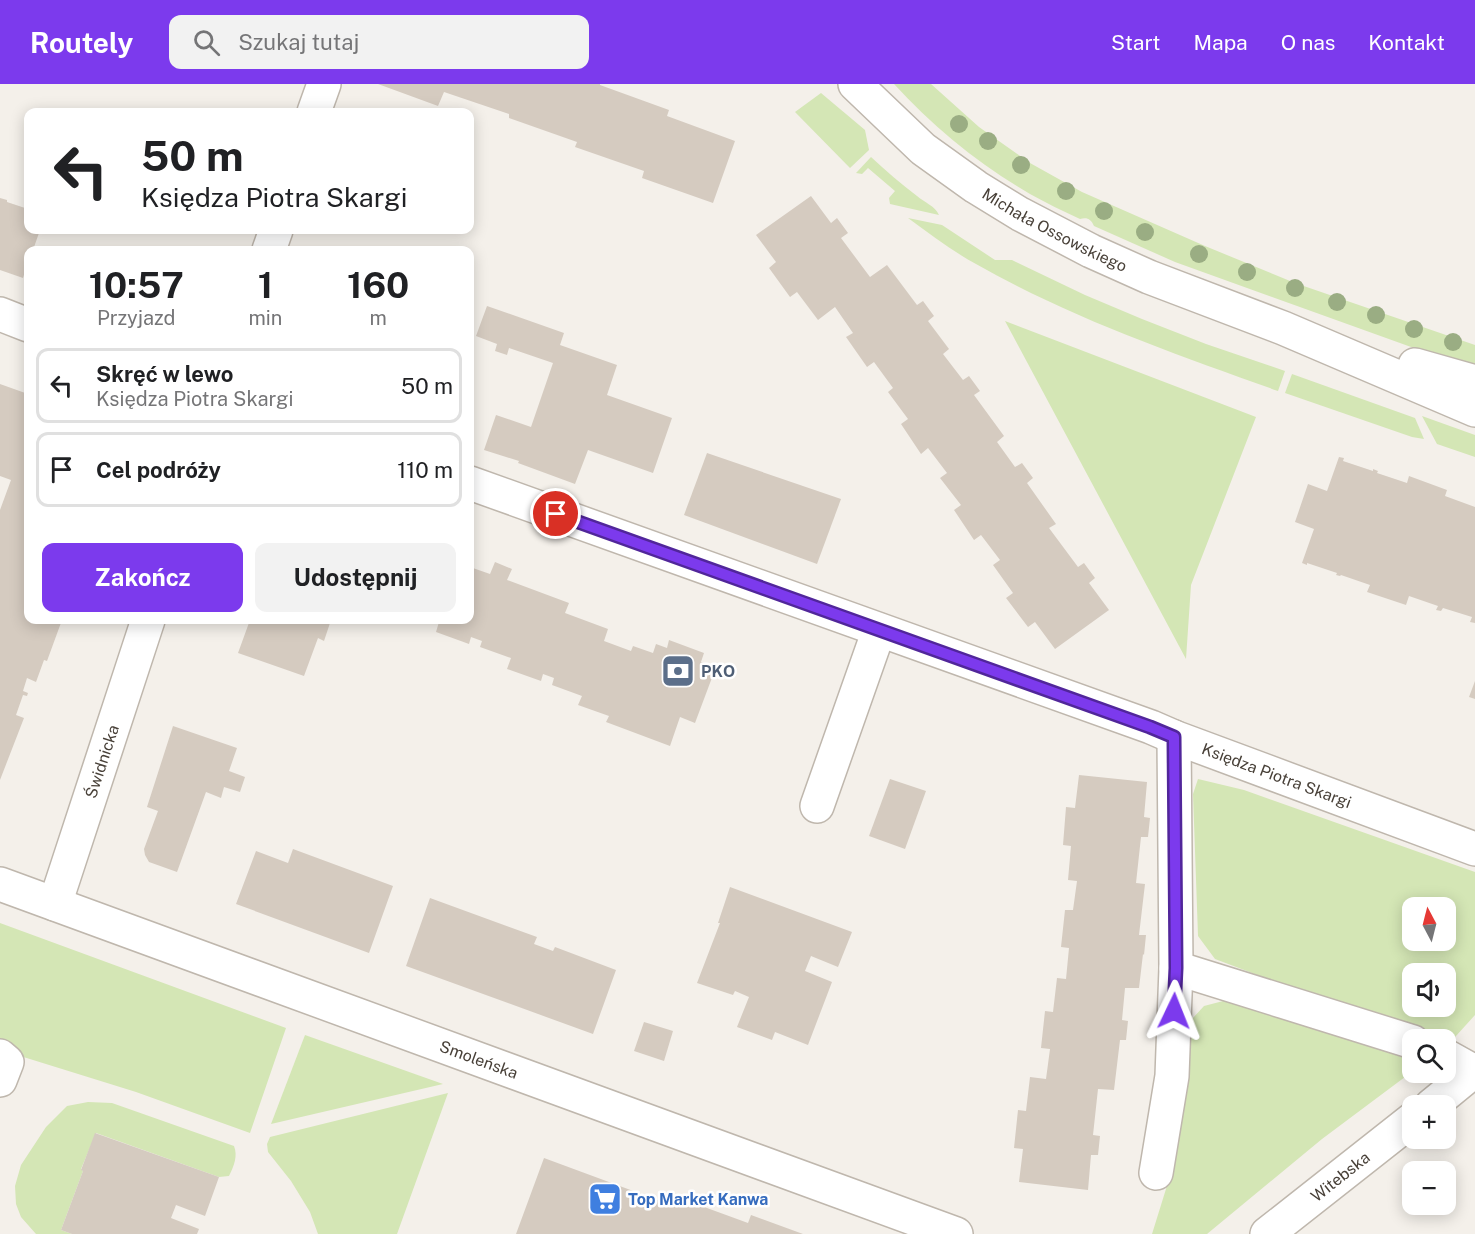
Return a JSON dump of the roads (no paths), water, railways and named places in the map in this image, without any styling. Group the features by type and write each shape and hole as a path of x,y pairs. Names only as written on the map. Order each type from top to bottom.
{"street":[{"path":"315,108 324,84"},
{"name":"Michała Ossowskiego","path":"855,84 923,149 1020,214 1091,251 1149,277 1283,328 1475,410"},
{"path":"0,314 24,323"},
{"name":"Michała Ossowskiego","path":"1283,328 1475,382"},
{"name":"Księdza Piotra Skargi","path":"474,484 1150,727 1475,849"},
{"name":"Świdnicka","path":"56,904 147,624"},
{"path":"817,806 879,630"},
{"path":"1156,1173 1172,1076 1176,968 1174,737"},
{"name":"Smoleńska","path":"0,884 957,1234"},
{"path":"1176,968 1402,1039"},
{"path":"0,1056 7,1062 0,1080"},
{"path":"1445,1095 1475,1071 1456,1061"},
{"name":"Witebska","path":"1267,1234 1402,1128"}],"place":[{"name":"PKO","path":"678,671"},
{"name":"Top Market Kanwa","path":"605,1199"}]}
